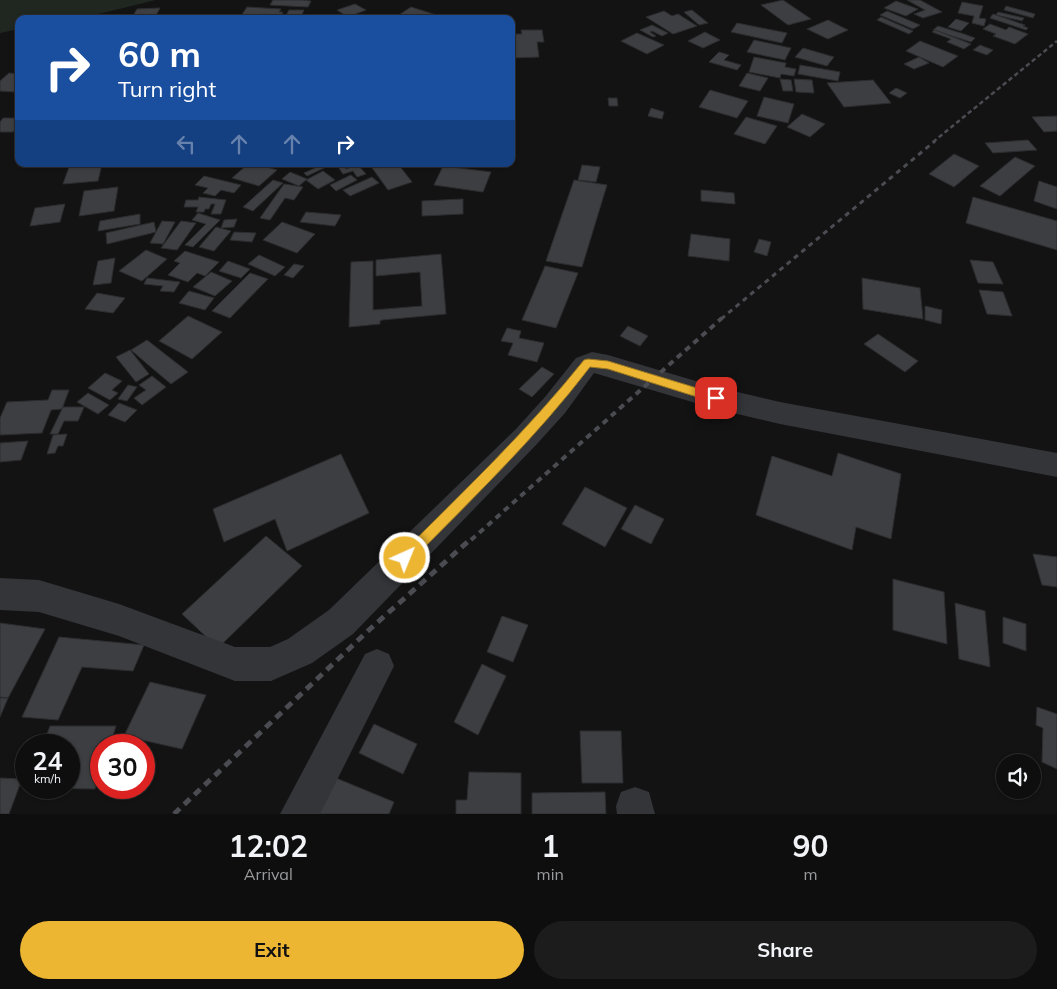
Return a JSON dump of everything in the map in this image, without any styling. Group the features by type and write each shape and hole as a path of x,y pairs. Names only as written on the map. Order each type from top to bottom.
{"street":[{"path":"0,594 40,596 119,620 235,664 271,664 300,651 341,622 526,437 555,405 588,363 608,365 716,398 780,413 1057,465"},
{"path":"299,814 377,666"}],"shaded area":[{"path":"0,0 156,0 94,15 15,15 15,30 0,33"}],"building":[{"path":"273,0 311,1 308,7 270,5"},
{"path":"783,0 811,19 788,25 761,5"},
{"path":"907,0 920,0 942,12 923,18 914,14 925,10"},
{"path":"896,1 918,9 906,16 884,8"},
{"path":"962,2 983,6 979,18 986,19 984,26 972,23 974,16 958,13"},
{"path":"355,4 366,10 353,15 345,15 337,10"},
{"path":"1006,6 1035,14 1033,18 1004,10"},
{"path":"247,7 281,9 279,12 283,12 282,15 242,15"},
{"path":"411,7 436,15 399,15"},
{"path":"160,8 156,15 133,15 137,9"},
{"path":"289,10 304,10 302,15 286,15"},
{"path":"692,10 708,23 699,25 684,12"},
{"path":"664,11 672,16 678,14 697,26 673,34 646,17"},
{"path":"887,11 920,25 913,29 880,15"},
{"path":"998,12 1024,18 1022,21 996,15"},
{"path":"993,14 1025,25 1023,26 1028,28 1026,30 990,18"},
{"path":"881,17 913,31 909,34 877,20"},
{"path":"956,19 969,23 961,31 948,27"},
{"path":"828,20 848,30 828,39 807,29"},
{"path":"737,23 787,33 782,43 731,32"},
{"path":"990,24 1006,30 1009,27 1028,34 1015,44 993,36 996,34 983,29"},
{"path":"652,25 668,33 662,36 652,31 650,32 656,36 653,37 640,30"},
{"path":"938,26 975,38 971,42 933,30"},
{"path":"521,30 542,30 544,42 537,42 539,57 515,58 515,34 522,34"},
{"path":"935,30 971,44 964,49 947,42 951,39 932,32"},
{"path":"705,32 720,40 703,48 688,41"},
{"path":"637,33 664,45 647,54 621,41"},
{"path":"754,40 791,48 785,60 747,52"},
{"path":"920,41 958,56 943,67 906,51"},
{"path":"980,45 993,50 987,55 973,50"},
{"path":"803,48 834,57 827,66 795,57"},
{"path":"719,52 729,55 724,60 741,65 737,70 709,62"},
{"path":"754,57 786,63 785,67 796,69 794,76 781,74 780,78 749,72"},
{"path":"919,57 929,63 914,69 904,64"},
{"path":"800,65 840,72 838,81 798,74"},
{"path":"9,73 15,74 15,92 0,91 0,81"},
{"path":"747,73 768,78 760,91 739,86"},
{"path":"780,79 791,80 793,91 783,91"},
{"path":"794,79 812,80 814,93 796,92"},
{"path":"873,80 891,103 844,107 827,83"},
{"path":"896,88 907,93 900,98 889,93"},
{"path":"710,90 748,101 737,118 699,107"},
{"path":"764,97 794,104 788,123 757,116"},
{"path":"608,98 617,98 618,106 609,106"},
{"path":"651,108 664,112 662,119 648,116"},
{"path":"802,114 825,124 810,137 787,127"},
{"path":"1057,116 1057,131 1044,132 1032,117"},
{"path":"746,117 777,126 765,144 734,134"},
{"path":"3,118 15,118 15,129 13,132 0,132 0,122"},
{"path":"1028,140 1037,150 993,153 985,143"},
{"path":"954,154 979,166 954,187 929,174"},
{"path":"1015,157 1035,166 1000,196 980,186"},
{"path":"582,165 600,167 596,182 578,180"},
{"path":"69,167 101,167 98,181 63,184"},
{"path":"245,167 266,167 277,170 259,186 232,178"},
{"path":"326,167 307,176 304,173 315,168"},
{"path":"338,167 344,167 346,169 360,167 366,174 357,177 353,171 343,174"},
{"path":"371,167 400,167 412,182 388,190"},
{"path":"443,167 491,172 483,192 434,185"},
{"path":"323,171 335,180 318,189 306,180"},
{"path":"290,172 307,179 299,186 282,179"},
{"path":"351,175 357,180 336,191 330,185"},
{"path":"204,176 241,185 234,193 221,190 215,196 203,193 208,188 195,185"},
{"path":"372,177 379,183 350,196 343,190"},
{"path":"273,180 283,183 253,211 243,207"},
{"path":"574,180 607,185 582,267 546,261"},
{"path":"1039,181 1057,187 1057,209 1034,201"},
{"path":"284,184 303,187 294,200 285,198 270,220 260,218"},
{"path":"118,187 114,211 79,216 84,191"},
{"path":"701,190 734,193 735,204 701,201"},
{"path":"199,197 226,200 221,214 211,214 215,204 211,204 209,209 205,209 204,212 196,212 198,207 184,207 186,200 198,200"},
{"path":"973,197 1057,221 1057,250 966,223"},
{"path":"463,199 463,214 422,216 422,201"},
{"path":"65,204 60,222 30,226 35,208"},
{"path":"306,212 341,215 335,226 300,222"},
{"path":"198,213 220,220 193,247 185,245 206,224 192,220"},
{"path":"140,214 140,224 98,231 100,221"},
{"path":"237,219 234,227 221,228 224,220"},
{"path":"162,221 175,222 163,244 150,243"},
{"path":"181,221 196,223 177,250 161,248"},
{"path":"154,222 156,232 107,244 106,233"},
{"path":"282,222 315,234 297,253 263,240"},
{"path":"216,227 231,231 214,251 199,247"},
{"path":"234,232 256,233 252,242 230,240"},
{"path":"691,234 730,239 729,261 688,256"},
{"path":"759,239 771,242 767,256 754,252"},
{"path":"146,250 167,259 142,281 119,271"},
{"path":"185,251 219,262 205,276 197,273 188,282 168,275 180,263 174,261"},
{"path":"441,254 446,314 382,320 380,324 349,327 351,262 373,261 373,310 422,306 420,272 376,276 376,260"},
{"path":"259,255 285,267 275,276 248,264"},
{"path":"115,258 111,283 93,285 98,261"},
{"path":"970,260 993,262 1003,284 978,283"},
{"path":"228,261 250,269 241,278 219,271"},
{"path":"294,264 304,266 293,278 284,275"},
{"path":"545,266 578,273 556,328 522,320"},
{"path":"211,272 232,281 215,296 193,287"},
{"path":"250,273 268,279 230,318 212,311"},
{"path":"147,278 180,282 174,292 160,291 163,286 144,284"},
{"path":"862,278 920,288 923,319 863,309"},
{"path":"979,290 1003,292 1012,316 987,314"},
{"path":"189,291 214,298 205,310 179,303"},
{"path":"97,293 125,298 113,313 85,309"},
{"path":"925,306 942,310 941,324 925,320"},
{"path":"188,316 222,332 192,359 159,341"},
{"path":"628,326 648,336 640,346 620,336"},
{"path":"507,328 521,331 519,338 544,343 537,362 508,355 513,343 501,341"},
{"path":"878,334 918,361 905,372 864,344"},
{"path":"147,340 188,372 171,384 131,350"},
{"path":"130,350 149,374 136,382 116,357"},
{"path":"542,367 554,374 532,397 519,389"},
{"path":"105,373 122,381 112,390 118,393 110,400 88,388"},
{"path":"152,376 166,387 142,405 134,398 146,390 139,385"},
{"path":"128,385 137,387 127,401 118,399"},
{"path":"52,390 69,390 62,409 51,410 42,433 0,435 0,418 7,402 48,400"},
{"path":"88,393 109,405 98,414 77,402"},
{"path":"119,403 137,410 125,422 108,415"},
{"path":"63,407 84,407 78,421 64,421 58,434 50,434"},
{"path":"67,434 63,446 58,446 55,453 47,454 53,435"},
{"path":"28,441 21,460 0,462 0,443"},
{"path":"838,453 901,474 891,539 856,527 852,550 756,515 772,456 832,476"},
{"path":"341,454 369,513 287,551 275,519 224,542 213,509"},
{"path":"585,487 627,508 605,547 562,524"},
{"path":"635,505 664,519 651,544 621,529"},
{"path":"266,536 302,566 218,648 182,614"},
{"path":"1033,554 1057,557 1057,587 1042,585"},
{"path":"893,579 944,592 947,644 893,630"},
{"path":"955,603 985,611 990,667 959,659"},
{"path":"502,616 528,625 513,662 487,652"},
{"path":"1003,617 1026,624 1026,651 1003,643"},
{"path":"0,623 45,629 8,698 0,697"},
{"path":"59,637 144,645 133,671 82,667 58,720 22,717"},
{"path":"482,664 506,676 478,735 454,722"},
{"path":"150,682 206,695 182,749 155,743 155,734 125,734"},
{"path":"0,698 8,698 0,717"},
{"path":"1037,707 1057,714 1057,769 1042,762 1043,728 1036,725"},
{"path":"374,724 417,744 403,774 359,753"},
{"path":"50,726 116,726 113,734 90,734 90,789 80,789 80,734 47,734"},
{"path":"580,731 621,731 623,783 582,783"},
{"path":"469,772 521,773 521,814 456,814 456,800 467,800"},
{"path":"331,776 394,802 389,814 313,814"},
{"path":"0,778 15,779 15,798 9,814 0,814"},
{"path":"605,792 606,814 532,814 532,793"}],"railway":[{"path":"933,142 1057,41"},
{"path":"721,319 935,141"},
{"path":"471,540 722,318"},
{"path":"174,814 370,629 472,538"}],"route":[{"path":"405,558 526,437 555,405 588,363 608,365 716,398"}]}
